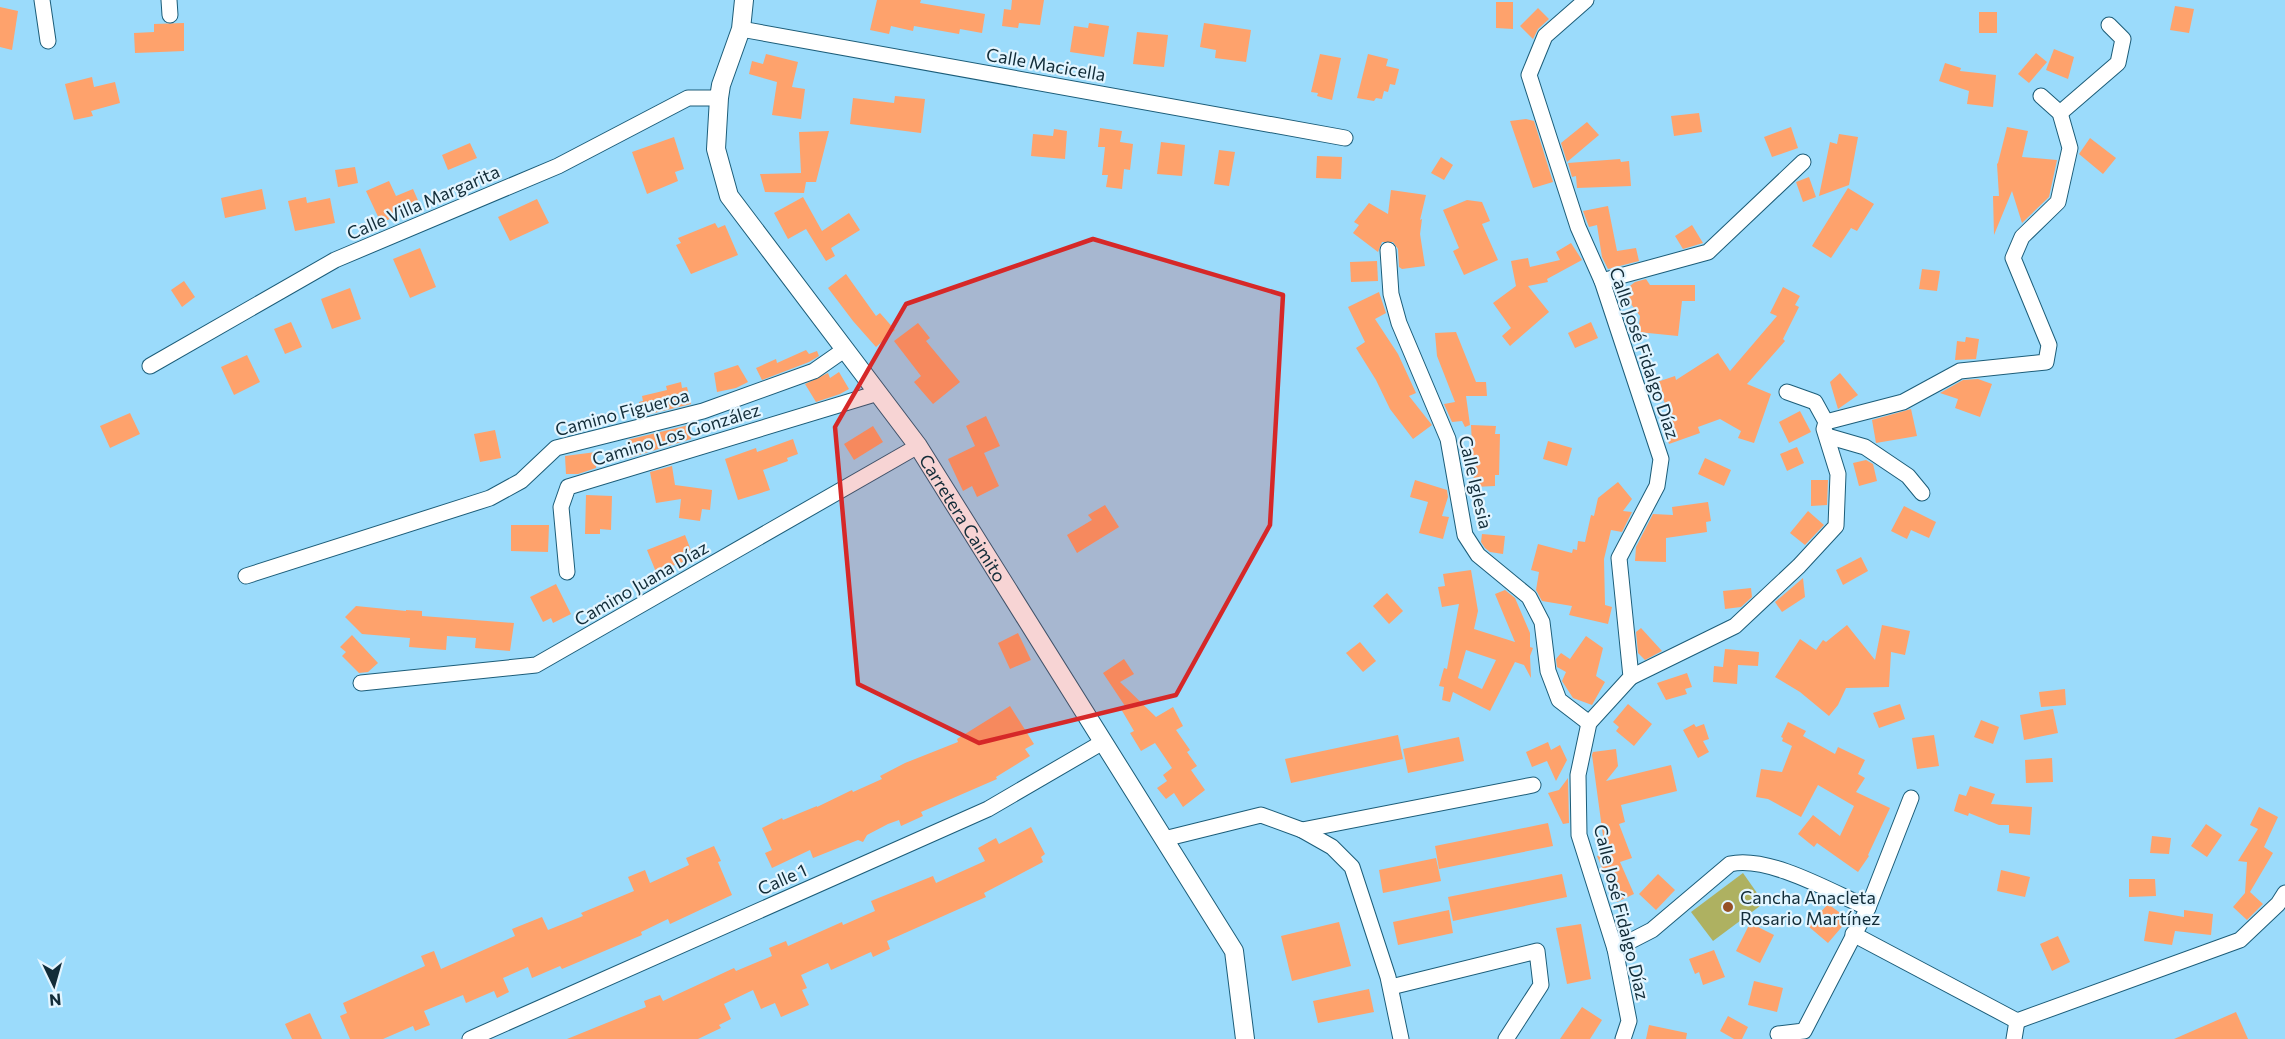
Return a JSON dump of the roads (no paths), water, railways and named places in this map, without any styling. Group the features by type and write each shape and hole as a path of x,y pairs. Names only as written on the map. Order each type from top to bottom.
{"street":[{"path":"42,0 48,41"},
{"name":"Carretera Caimito","path":"744,0 741,29 721,85 719,98 716,149 729,196 918,446 1234,951 1245,1039"},
{"name":"Calle José Fidalgo Díaz","path":"1586,0 1545,36 1529,75 1578,227 1602,281 1661,459 1657,486 1619,558 1631,677"},
{"path":"2060,113 2118,63 2123,39 2109,25"},
{"name":"Calle Macicella","path":"741,29 1345,138"},
{"path":"1827,429 1903,402 1960,371 2046,362 2049,345 2013,258 2022,237 2058,202 2070,148 2060,113 2041,96"},
{"name":"Calle Villa Margarita","path":"150,366 335,260 558,166 688,98 719,98"},
{"path":"1602,281 1708,252 1803,162"},
{"name":"Calle Iglesia","path":"1388,250 1390,294 1399,323 1448,439 1465,536 1478,555 1529,597 1542,622 1548,670 1559,700 1589,723"},
{"name":"Camino Figueroa","path":"246,576 490,498 522,481 556,448 703,411 813,371 844,351"},
{"path":"1589,723 1631,677 1735,626 1799,566 1836,526 1838,474 1827,429 1815,402 1787,392"},
{"name":"Camino Los González","path":"567,572 561,507 568,487 878,393"},
{"path":"1827,429 1864,447 1908,476 1922,493"},
{"name":"Camino Juana Díaz","path":"361,683 536,665 918,446"},
{"name":"Calle José Fidalgo Díaz","path":"1589,723 1578,775 1579,836 1615,950 1629,1021 1623,1039"},
{"name":"Calle 1","path":"470,1039 988,809 1103,742"},
{"path":"1302,830 1533,784"},
{"path":"1778,1034 1804,1030 1868,908 1911,798"},
{"path":"1164,839 1261,815 1302,830 1332,846 1352,867 1391,987 1401,1039"},
{"path":"1615,950 1652,930 1730,864 1740,861 1771,866 1868,908"},
{"path":"1853,934 2017,1021 2240,940 2278,904 2285,893"},
{"path":"1391,987 1537,951 1541,985 1506,1039"},
{"path":"2014,1039 2017,1021"}],"place":[{"name":"Cancha Anacleta Rosario Martínez","path":"1728,907"}]}
